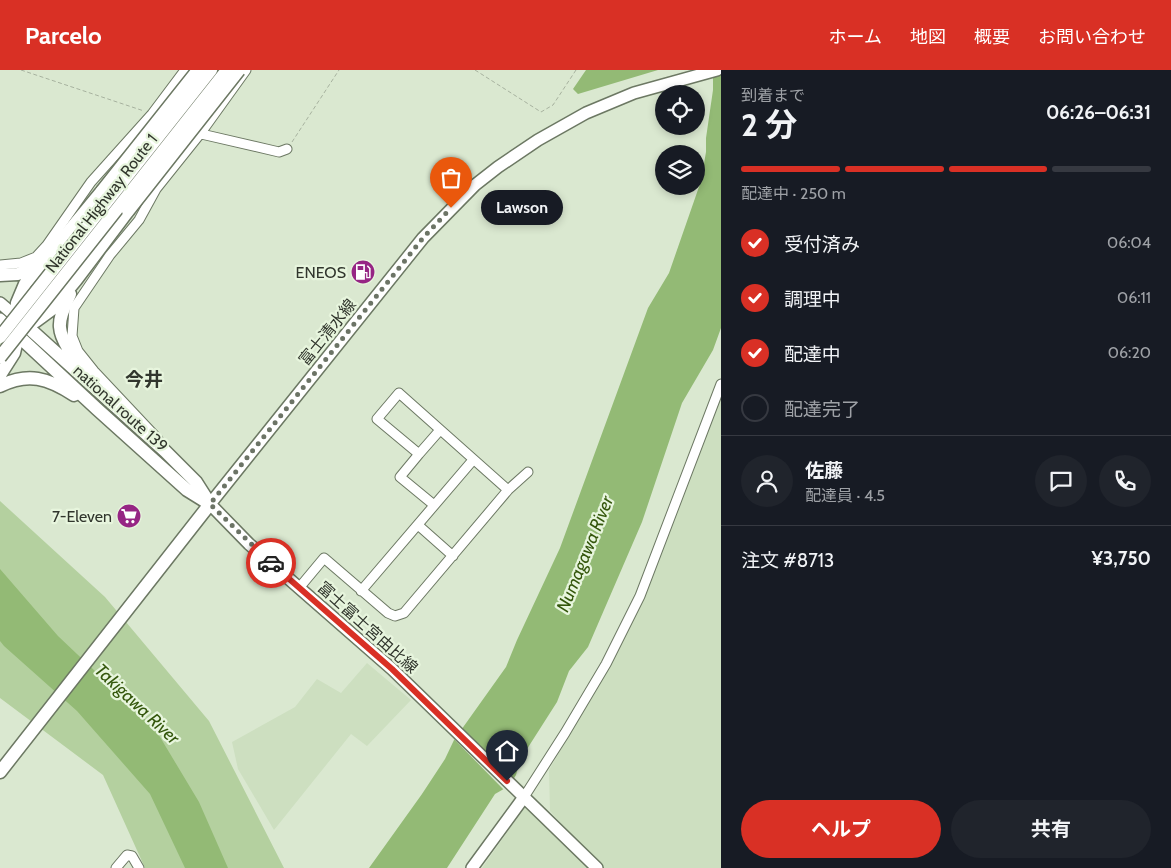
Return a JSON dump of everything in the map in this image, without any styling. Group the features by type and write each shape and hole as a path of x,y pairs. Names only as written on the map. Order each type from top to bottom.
{"highway":[{"path":"0,375 14,353 14,326 17,303 25,284 198,70"},
{"name":"National Highway Route 1","path":"0,337 211,70"},
{"name":"National Highway Route 1","path":"0,356 227,70"},
{"path":"14,326 36,321 51,310 239,70"},
{"path":"0,275 18,274 40,265"},
{"path":"76,280 63,311 60,328 68,348 107,400"},
{"name":"national route 139","path":"14,326 97,410 187,490 210,504"},
{"name":"national route 139","path":"14,326 107,400 165,451 196,482 210,504"},
{"path":"0,386 11,381 26,378 42,379 66,390 97,410"},
{"path":"0,772 210,504"}],"main road":[{"name":"富士清水線","path":"210,504 423,238 475,185 538,140 586,113 634,93 717,70"},
{"path":"0,303 14,326"},
{"name":"富士富士宮由比線","path":"210,504 249,544 392,669 596,868"},
{"path":"472,868 522,795"}],"street":[{"path":"0,265 21,263 36,257 47,245 91,182 154,115 185,70"},
{"path":"165,451 156,435 94,371 78,351 72,336 74,308 110,255 139,220 156,190 246,70"},
{"path":"199,134 279,152 287,149"},
{"path":"522,795 565,733 606,664 640,596 721,384"},
{"path":"419,454 378,419 399,393 508,490"},
{"path":"434,505 400,477 440,430"},
{"path":"361,591 473,460"},
{"path":"299,588 324,558 388,613 396,616 404,613 508,490 528,472"},
{"path":"418,525 453,556"},
{"path":"116,868 127,855 132,856 139,868"}],"path":[{"path":"21,70 154,115"},
{"path":"287,149 339,70"},
{"path":"475,70 541,112 553,105 576,70"}],"shaded area":[{"path":"721,392 721,868 602,868 550,811 549,770 605,673"},
{"path":"0,501 105,597 209,721 284,868 145,868 103,775 0,698"},
{"path":"367,663 411,700 367,746 351,734 274,830 238,769 232,742 295,707 317,679 341,693"},
{"path":"525,807 589,868 482,868"}],"water":[{"path":"586,70 658,70 578,94 573,89"},
{"name":"Numagawa River","path":"713,70 721,70 721,328 713,350 682,403 642,522 588,647 569,671 557,702 520,760 516,775 509,786 495,794 447,868 369,868 422,794 445,759 454,740 506,667 560,548 648,308 669,273 696,195 705,195 706,138 713,90"},
{"path":"0,569 58,636 154,727 199,802 228,868 185,868 150,794 77,711 0,641"}],"pier":[{"path":"460,727 515,781 511,788 505,791 454,739"}],"way so far":[{"path":"271,563 249,544 210,504 423,238 451,208"}],"place":[{"name":"Lawson","path":"451,208"},
{"name":"ENEOS","path":"363,272"},
{"name":"7-Eleven","path":"129,516"}],"district":[{"name":"今井","path":"144,379"}],"route":[{"path":"271,563 392,669 507,781"}],"water label":[{"name":"Takigawa River","path":"137,704"}]}
